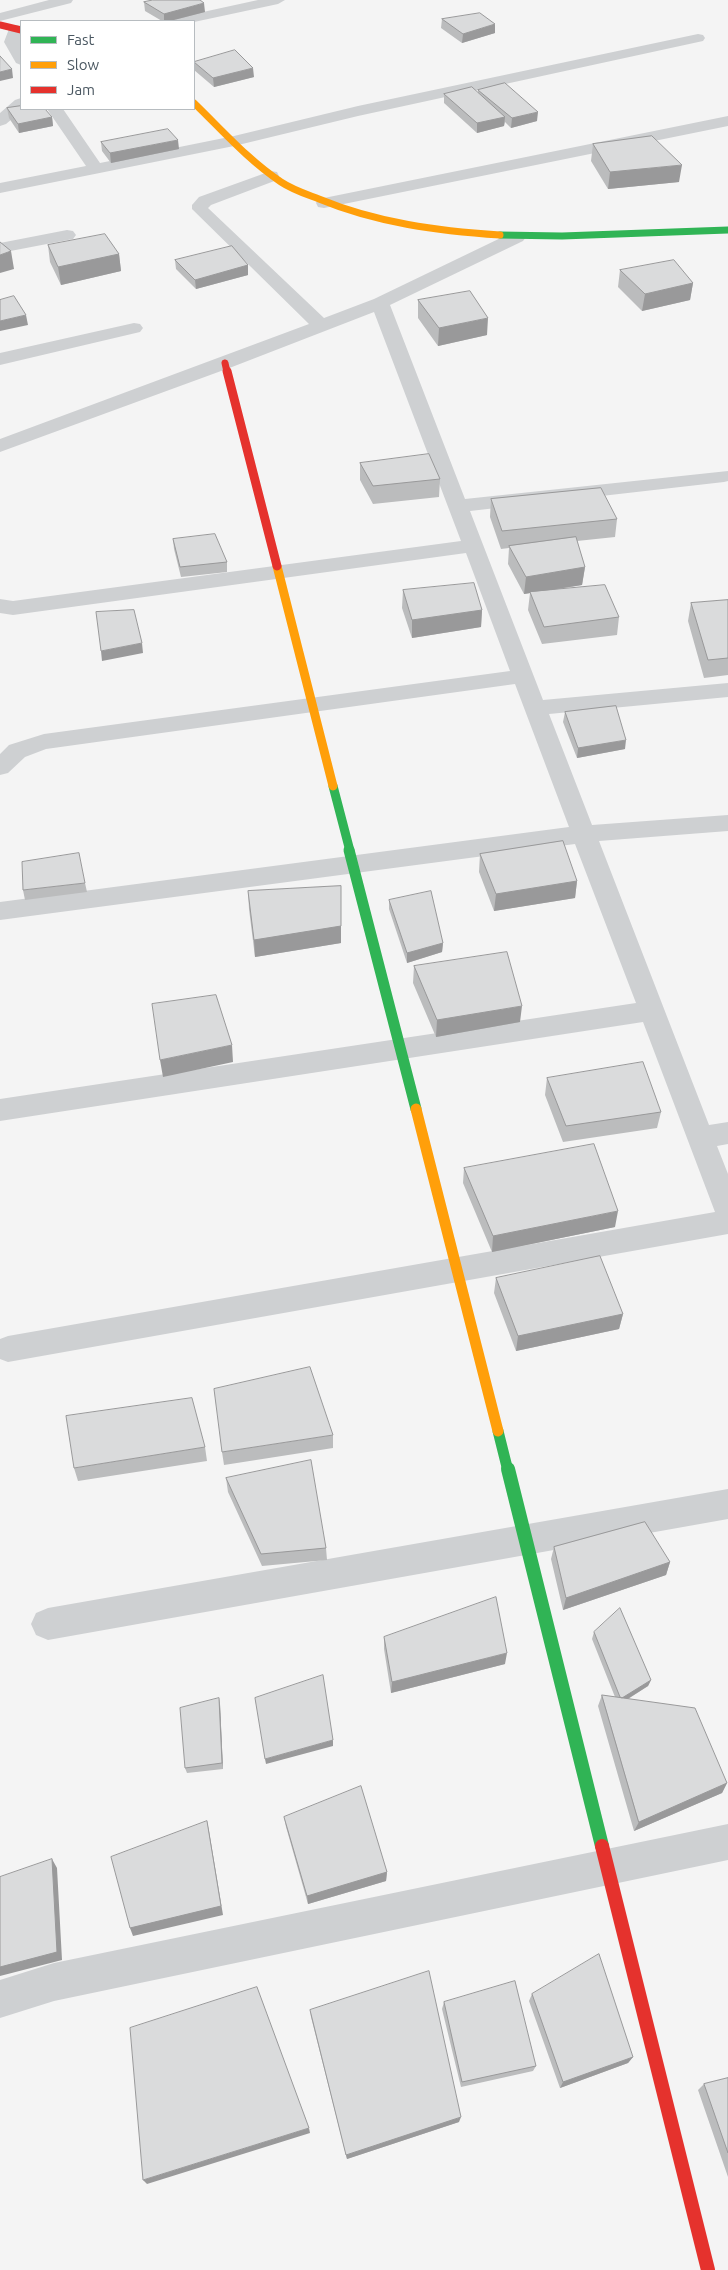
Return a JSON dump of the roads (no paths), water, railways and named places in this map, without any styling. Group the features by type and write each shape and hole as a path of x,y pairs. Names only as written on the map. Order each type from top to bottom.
{"street":[{"path":"0,17 66,0"},
{"path":"185,20 278,0"},
{"path":"0,25 19,29 12,42 20,58"},
{"path":"0,188 234,141 358,111 698,38"},
{"path":"0,101 20,97"},
{"path":"0,121 20,104"},
{"path":"195,104 272,176 290,188 324,203 395,224 441,231 517,236 728,230"},
{"path":"56,110 96,169"},
{"path":"324,203 728,121"},
{"path":"272,176 205,201 200,205 200,209 321,326"},
{"path":"0,248 66,235"},
{"path":"0,446 380,304 517,236"},
{"path":"380,304 728,1210"},
{"path":"0,359 134,328"},
{"path":"225,363 526,1539 708,2270"},
{"path":"458,506 724,476"},
{"path":"0,606 13,608 473,546"},
{"path":"0,767 17,751 44,742 523,676"},
{"path":"535,708 728,690"},
{"path":"0,911 584,834 728,822"},
{"path":"0,1110 651,1011"},
{"path":"700,1137 728,1133"},
{"path":"8,1349 728,1222"},
{"path":"48,1624 728,1504"},
{"path":"0,1999 54,1982 728,1842"},
{"path":"722,2270 728,2269"}]}
